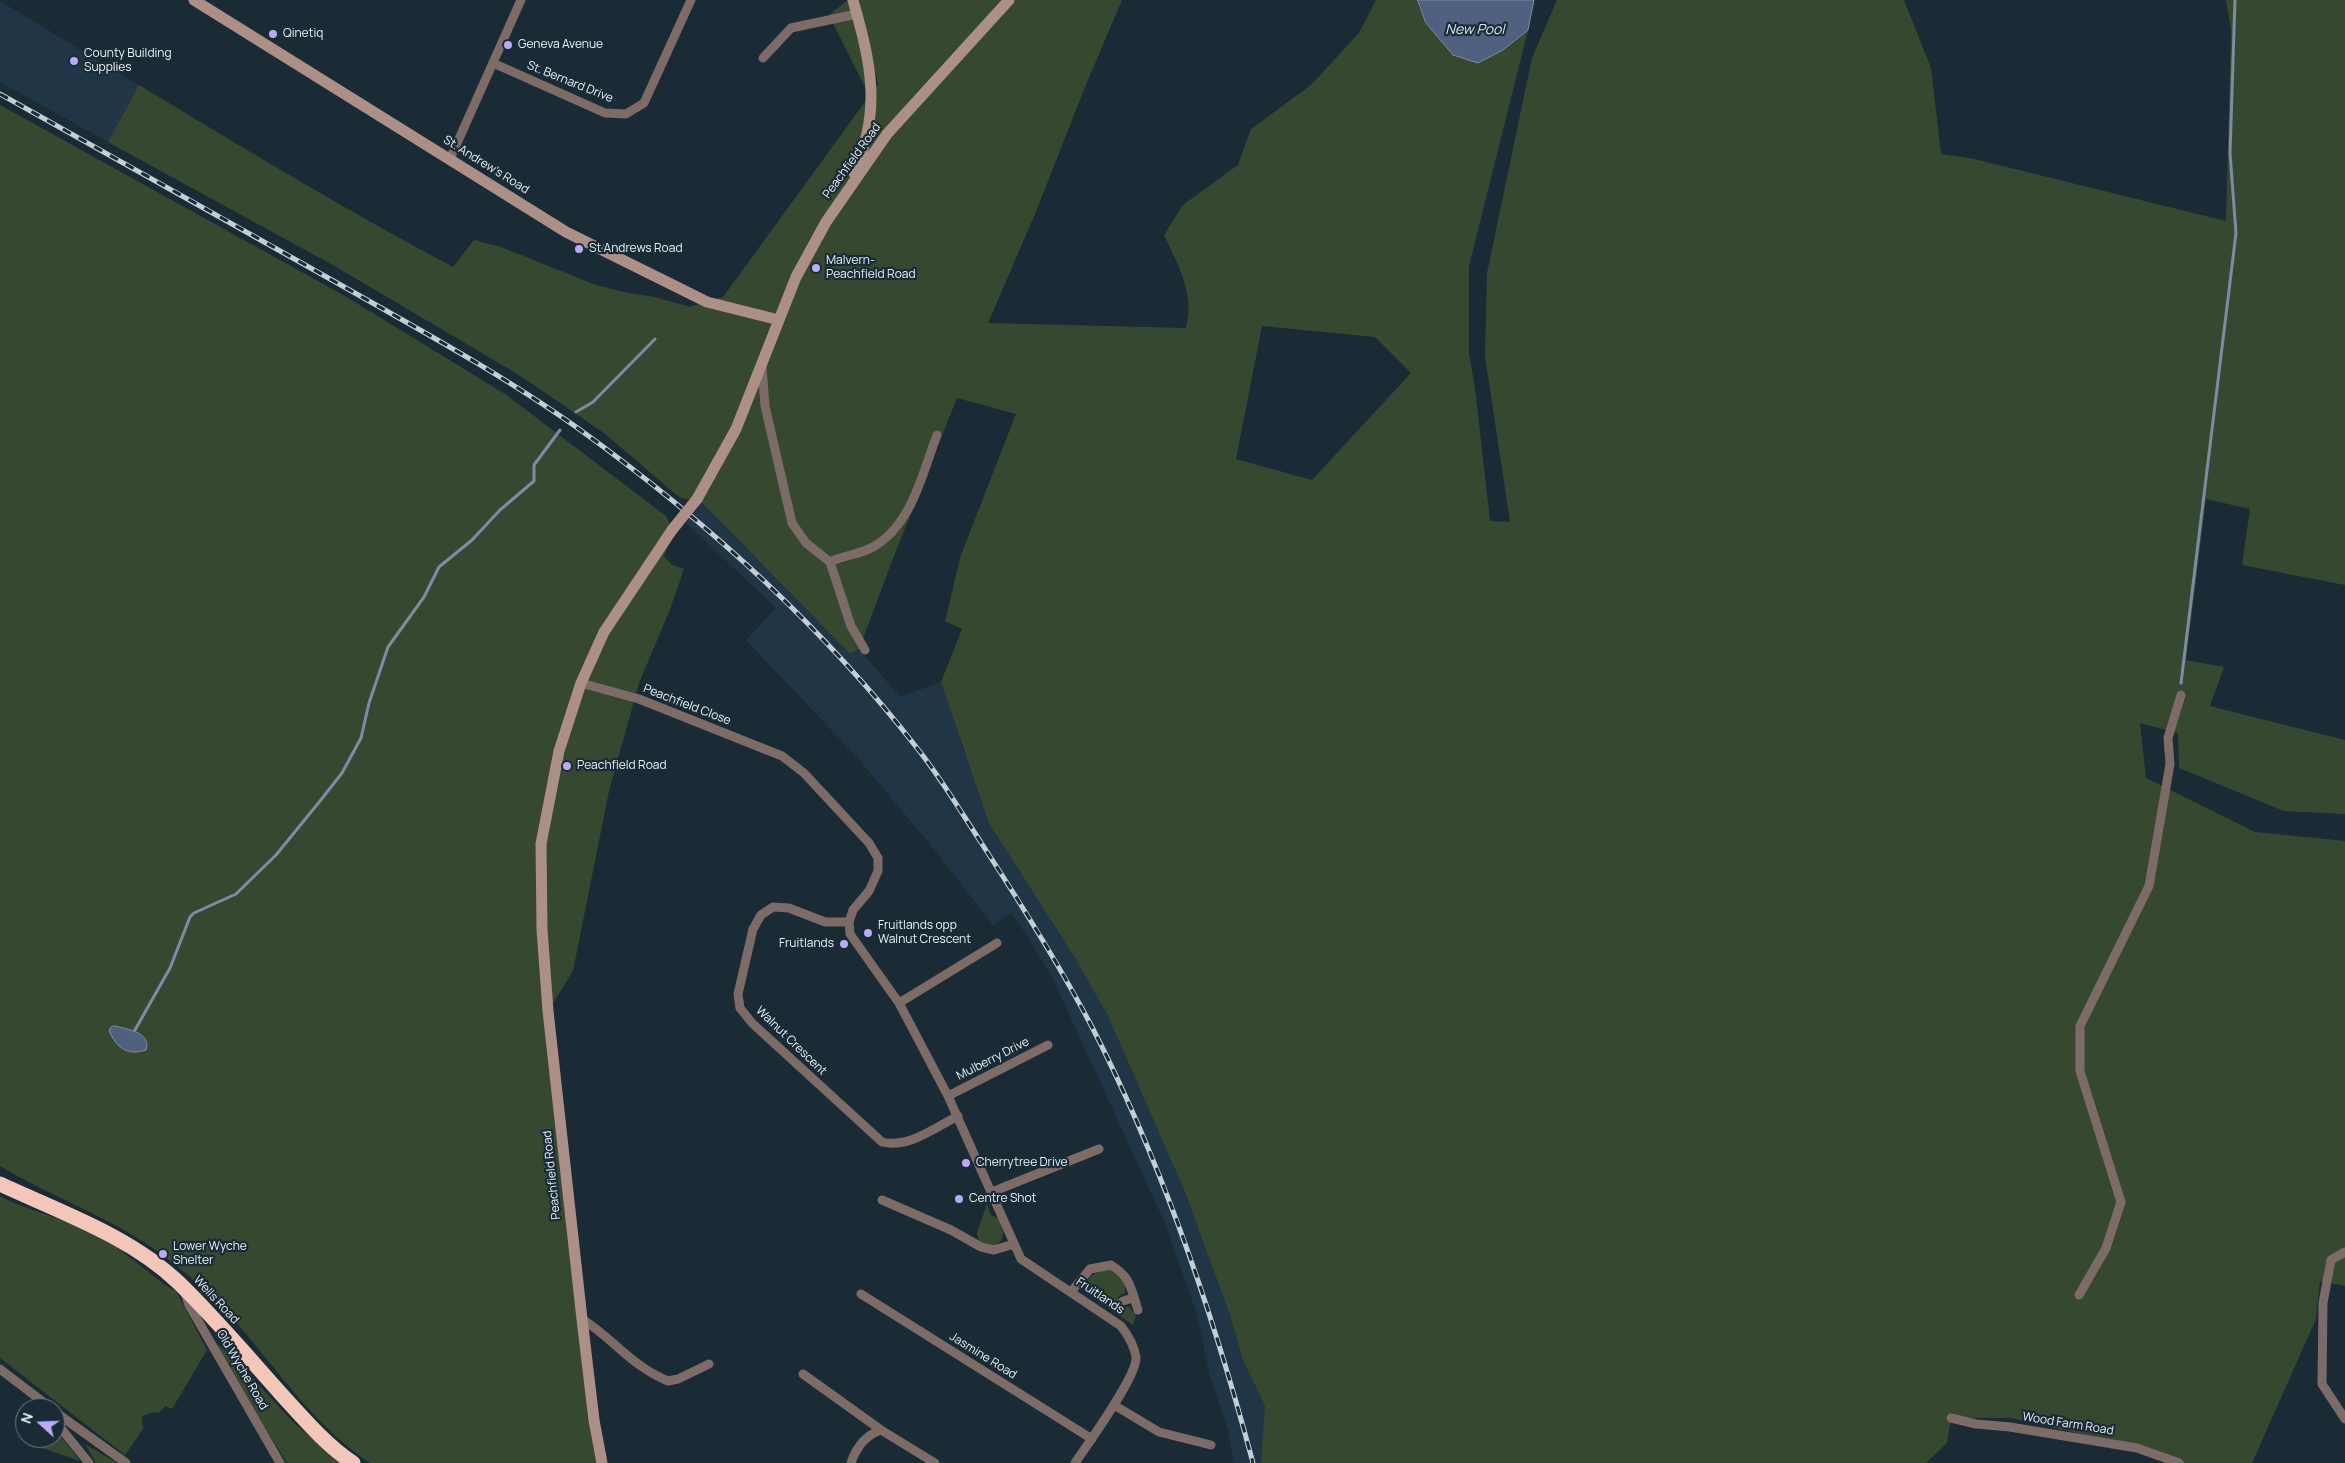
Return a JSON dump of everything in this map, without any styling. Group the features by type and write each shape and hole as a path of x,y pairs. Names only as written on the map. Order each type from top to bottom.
{"highway":[{"name":"Wells Road","path":"0,1184 93,1226 160,1267 183,1289 308,1424 353,1463"}],"street":[{"name":"St. Andrew's Road","path":"194,0 566,232 690,293 721,306 779,320"},
{"path":"450,159 521,0"},
{"name":"St. Bernard Drive","path":"493,63 606,113 626,114 644,103 691,0"},
{"path":"845,192 863,149 873,97 869,65 854,0"},
{"name":"Peachfield Road","path":"602,1463 594,1420 582,1319 547,1002 542,929 541,844 559,751 581,683 604,632 672,530 697,499 736,429 796,278 826,222 845,192 905,114 1010,0"},
{"path":"763,58 791,28 857,14"},
{"name":"Peachfield Road","path":"762,367 765,406 792,523 806,543 830,562"},
{"path":"865,650 851,626 830,562 873,547 893,532 904,517 937,435"},
{"name":"Peachfield Close","path":"581,683 639,699 782,756 804,773 868,843 878,858 878,871 869,891 852,910 849,922"},
{"path":"2080,1295 2106,1248 2121,1202 2080,1071 2080,1026 2148,886 2170,764 2168,738 2180,695"},
{"name":"Walnut Crescent","path":"849,922 825,922 789,908 773,907 761,915 753,929 738,994 740,1008 752,1023 882,1142 899,1144 924,1134 958,1116"},
{"name":"Fruitlands","path":"849,922 850,934 899,1003 948,1096 1021,1259 1121,1326 1130,1337 1136,1358 1129,1378 1114,1405 1075,1463"},
{"path":"899,1003 997,943"},
{"name":"Mulberry Drive","path":"948,1096 1048,1045"},
{"path":"992,1192 1099,1149"},
{"path":"882,1200 951,1230 980,1247 994,1250 1014,1244"},
{"path":"2345,1252 2331,1260 2323,1303 2322,1384 2345,1419"},
{"path":"1071,1292 1090,1269 1111,1265 1124,1273 1138,1310"},
{"name":"Old Wyche Road","path":"183,1289 189,1304 280,1463"},
{"name":"Jasmine Road","path":"861,1294 1092,1439"},
{"path":"1123,1300 1134,1298"},
{"path":"582,1319 604,1334 624,1354 668,1381 678,1379 709,1364"},
{"path":"0,1369 37,1398"},
{"path":"803,1374 881,1430 935,1463"},
{"path":"1114,1405 1159,1432 1211,1445"},
{"name":"Wood Farm Road","path":"1950,1418 1976,1424 2010,1427 2137,1448 2179,1463"},
{"path":"65,1419 126,1463"},
{"path":"851,1463 861,1444 870,1434 881,1430"},
{"path":"65,1433 89,1463"}],"shaded area":[{"path":"0,1 139,85 108,142 0,82"},
{"path":"701,503 850,654 859,649 900,697 941,682 943,684 963,750 1108,1016 1185,1192 1230,1315 1243,1360 1265,1406 1276,1463 1233,1463 1229,1433 1210,1376 1197,1314 1165,1223 1052,977 1011,913 993,925 933,848 856,756 746,640 776,608 686,523"}],"green space":[{"path":"848,0 861,47 866,89 829,15"},
{"path":"859,0 1122,0 1085,87 1035,214 988,323 1186,328 1188,315 1187,291 1164,235 1183,205 1238,165 1251,129 1311,85 1359,33 1376,0 1418,0 1426,23 1453,55 1478,62 1503,50 1528,30 1469,266 1469,354 1475,388 1490,521 1510,522 1485,356 1487,273 1532,58 1557,0 1904,0 1931,68 1941,154 1970,158 2226,221 2231,30 2226,0 2345,0 2345,585 2242,565 2250,509 2206,499 2186,660 2224,667 2210,706 2345,740 2345,814 2284,811 2179,768 2178,733 2140,723 2146,778 2255,832 2345,841 2345,1286 2320,1281 2316,1319 2252,1463 2181,1463 2097,1438 2012,1418 1951,1418 1947,1443 1926,1463 1261,1463 1265,1406 1243,1360 1230,1315 1185,1192 1108,1016 1074,956 989,823 941,682 962,629 945,621 961,555 1016,414 957,398 859,649 850,654 702,503 679,497 604,433 519,375 338,268 108,142 139,85 334,201 453,267 474,240 501,247 596,285 655,297 690,307 723,297 878,84","holes":["1262,326 1375,337 1411,373 1312,480 1236,459"]},
{"path":"0,105 345,296 505,394 666,516 675,535 669,543 664,556 672,565 684,569 669,612 639,683 609,791 573,971 548,1011 602,1463 370,1463 322,1423 220,1305 175,1265 134,1236 0,1166"},
{"path":"0,1196 16,1204 79,1226 115,1246 165,1285 176,1291 207,1350 172,1409 165,1406 159,1413 154,1412 142,1416 143,1429 125,1455 65,1408 65,1398 52,1398 0,1358"},
{"path":"987,1204 991,1215 999,1219 1003,1231 1003,1237 995,1246 984,1244 978,1239 977,1233"},
{"path":"1107,1269 1117,1270 1125,1281 1125,1293 1118,1297 1120,1306 1129,1307 1136,1315 1133,1325 1087,1294 1088,1280 1094,1274"},
{"path":"211,1341 227,1350 293,1422 340,1463 287,1463"},
{"path":"65,1441 80,1461 42,1448 65,1448"},
{"path":"85,1444 117,1463 96,1463"}],"water":[{"name":"New Pool","path":"1418,0 1534,0 1528,30 1503,50 1478,63 1453,55 1426,23"},
{"path":"115,1026 142,1035 147,1044 146,1050 133,1052 119,1046 109,1031 111,1027"}],"waterway":[{"path":"2181,683 2236,233 2230,153 2235,0"},
{"path":"576,412 593,402 655,339"},
{"path":"135,1030 170,968 190,917 194,913 236,894 276,855 342,773 361,738 369,703 388,647 424,597 439,567 472,540 500,510 534,481 534,465 560,430"}],"railway":[{"path":"0,94 430,336 550,409 626,464 716,537 759,576 842,659 926,759 943,783 1039,934 1092,1027 1118,1079 1141,1132 1184,1240 1221,1351 1253,1463"}],"place":[{"name":"Qinetiq","path":"273,34"},
{"name":"Geneva Avenue","path":"508,45"},
{"name":"County Building Supplies","path":"74,61"},
{"name":"St Andrews Road","path":"579,249"},
{"name":"Malvern- Peachfield Road","path":"816,268"},
{"name":"Peachfield Road","path":"567,766"},
{"name":"Fruitlands opp Walnut Crescent","path":"868,933"},
{"name":"Fruitlands","path":"844,944"},
{"name":"Cherrytree Drive","path":"966,1163"},
{"name":"Centre Shot","path":"959,1199"},
{"name":"Lower Wyche Shelter","path":"163,1254"}]}
